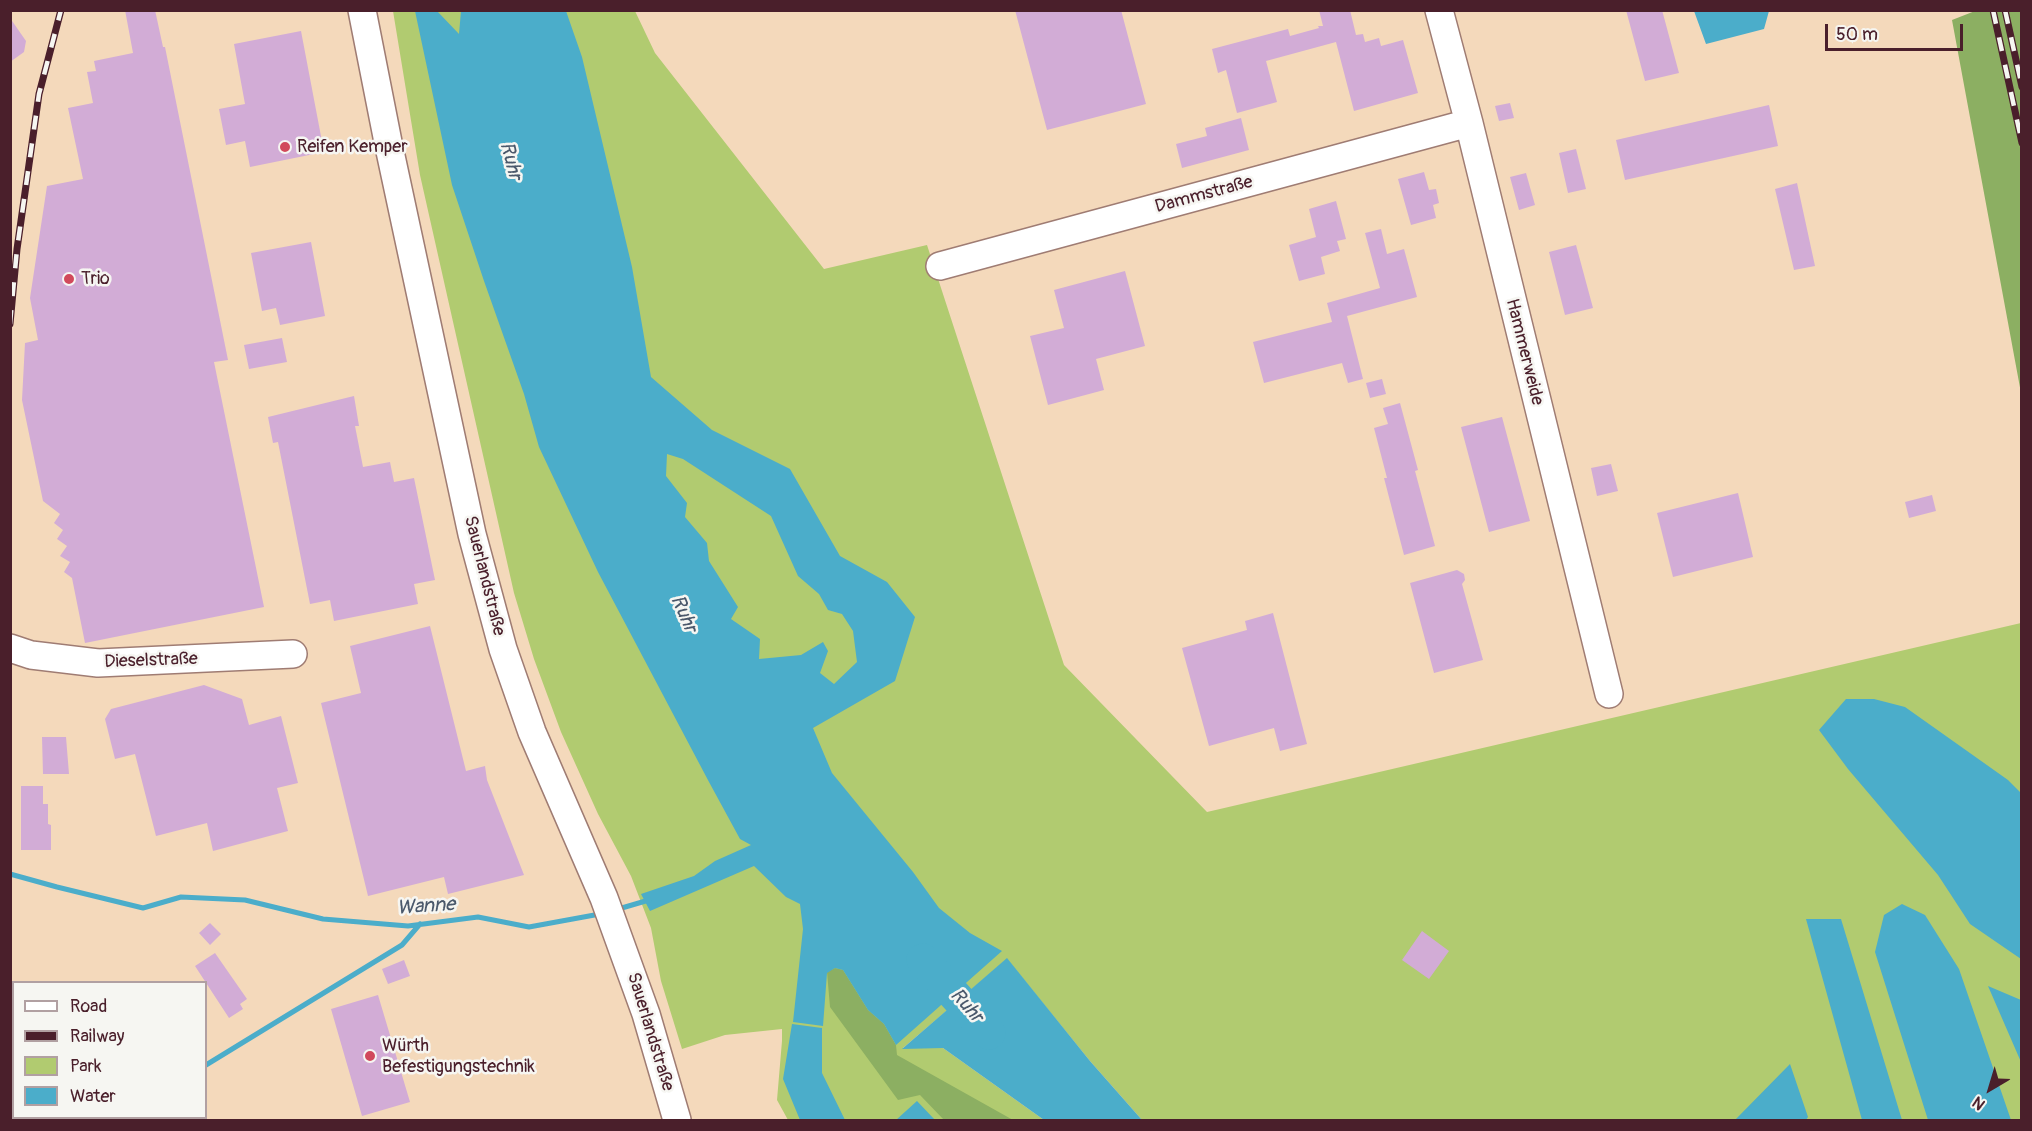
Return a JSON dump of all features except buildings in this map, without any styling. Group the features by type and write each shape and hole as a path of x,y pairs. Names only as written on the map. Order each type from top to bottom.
{"street":[{"name":"Sauerlandstraße","path":"362,10 390,154 470,523 503,649 532,732 604,897 646,1014 677,1120"},
{"name":"Hammerweide","path":"1439,10 1469,123 1609,694"},
{"name":"Dammstraße","path":"940,266 1469,123"},
{"name":"Dieselstraße","path":"10,648 31,655 98,663 292,654"}],"green space":[{"path":"393,11 635,11 655,53 824,269 927,245 1064,665 1207,812 2021,623 2021,1120 1142,1120 1090,1061 1007,959 903,1048 943,1048 1044,1120 788,1120 777,1100 782,1029 725,1035 682,1049 661,981 651,928 631,876 598,814 561,732 534,659 514,593 420,175"},
{"path":"1975,11 2021,11 2021,393 1952,20"},
{"path":"835,968 843,970 868,1010 884,1024 896,1045 897,1055 1013,1120 944,1120 920,1095 898,1100 830,1007 827,972"}],"water":[{"path":"1694,10 1769,11 1764,29 1706,44"},
{"path":"415,11 437,11 459,34 461,11 566,11 582,57 632,267 651,377 712,430 790,469 840,556 887,582 915,617 895,681 813,728 832,773 913,872 939,908 970,933 1002,951 896,1045 884,1024 868,1010 843,970 835,968 827,973 823,1026 793,1022 803,929 800,904 786,897 754,866 650,911 641,894 694,876 715,861 751,845 740,839 709,782 598,572 539,447 524,394 452,185","holes":["667,454 683,459 771,516 798,576 819,594 828,610 842,614 853,631 857,662 834,684 820,673 828,651 823,642 801,655 759,659 760,639 731,619 738,607 709,561 707,543 685,517 687,503 666,476"]},
{"path":"1846,699 1874,699 1905,707 2008,780 2021,793 2021,959 1970,924 1938,875 1848,769 1819,730"},
{"path":"1902,904 1925,915 1959,969 2011,1120 1928,1120 1875,952 1884,915"},
{"path":"1806,919 1841,919 1902,1120 1862,1120"},
{"path":"1007,958 1090,1061 1142,1120 1044,1120 943,1048 902,1049"},
{"path":"1988,986 2021,1000 2021,1062"},
{"path":"792,1024 822,1028 822,1073 845,1120 800,1120 783,1079"},
{"path":"1790,1064 1808,1117 1806,1120 1735,1120"},
{"path":"917,1101 935,1120 896,1120"}],"waterway":[{"name":"Wanne","path":"10,874 143,908 181,897 245,900 323,919 408,926 478,917 529,927 600,914"},
{"name":"Wanne","path":"615,910 649,900"},
{"path":"207,1064 402,945 420,924"},
{"name":"Ruhr","path":"923,960 989,1033"}],"railway":[{"path":"10,324 17,249 39,94 61,10"},
{"path":"1993,10 2022,143"},
{"path":"2005,10 2022,87"},
{"path":"10,1078 12,1096"}],"place":[{"name":"Reifen Kemper","path":"285,147"},
{"name":"Trio","path":"69,279"},
{"name":"Würth Befestigungstechnik","path":"370,1056"}]}
